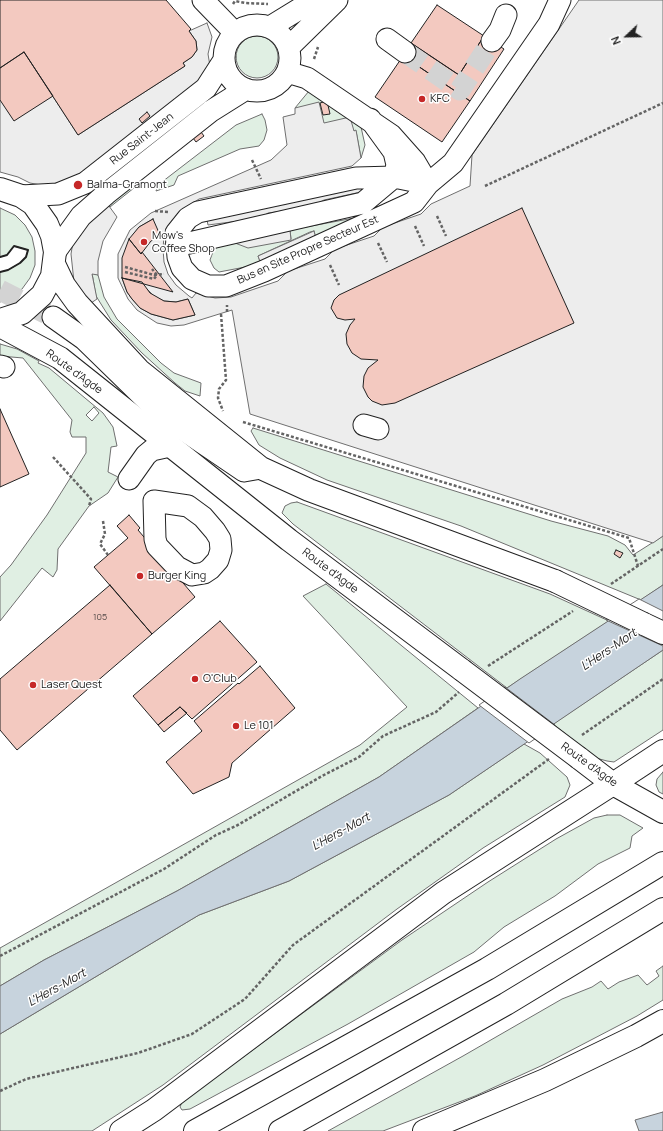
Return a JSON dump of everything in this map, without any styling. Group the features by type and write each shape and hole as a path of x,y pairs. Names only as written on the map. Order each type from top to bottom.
{"main road":[{"path":"0,189 21,196 33,204 40,212 52,236 55,258 64,285 77,303 139,370 261,468 309,490 555,581 663,634"},
{"path":"0,320 22,313 34,304 48,285 55,258"},
{"name":"Route d'Agde","path":"0,326 60,358 295,545 613,784 657,808"},
{"path":"121,1131 179,1091 444,893 663,751"},
{"path":"195,1131 481,972 663,862"},
{"path":"280,1131 499,1008 663,909"},
{"path":"424,1131 545,1080 636,1036 663,1021"}],"street":[{"path":"203,0 228,26 229,41 225,50 224,60 231,78 246,89 256,91 275,86 287,72 290,60 289,47 282,35 270,27 251,25 228,26"},
{"path":"270,27 314,0"},
{"path":"289,47 337,0"},
{"name":"Bus en Site Propre Secteur Est","path":"428,184 394,177 356,178 198,212 181,224 176,233 176,246 182,268 192,279 208,286 226,286 264,271 414,202 428,184 453,163 549,24 560,0"},
{"path":"492,41 500,30 506,15"},
{"path":"387,39 405,52"},
{"name":"Rue Saint-Jean","path":"21,196 58,194 85,183 206,88 224,60"},
{"path":"287,72 307,78 391,134 415,162 428,184"},
{"name":"Rue Saint-Jean","path":"55,258 81,216 211,112 246,89"},
{"path":"370,119 394,152 397,165 394,177"},
{"name":"Bus en Site Propre Secteur Est","path":"176,246 363,203 394,177"},
{"path":"53,317 84,339 163,416 244,472 261,468"},
{"path":"129,479 146,455 152,450 170,446"}],"path":[{"path":"228,26 235,1 245,4 274,3"},
{"path":"485,186 663,103"},
{"path":"252,160 263,185"},
{"path":"437,216 446,236"},
{"path":"415,226 424,246"},
{"path":"378,243 387,262"},
{"path":"330,265 339,285"},
{"path":"126,267 157,274 168,274"},
{"path":"152,269 157,274"},
{"path":"125,272 154,279 157,274"},
{"path":"218,398 219,389 226,380 221,314"},
{"path":"243,422 629,538 638,566"},
{"path":"53,457 91,499 89,506"},
{"path":"103,521 105,534 100,544 108,555"},
{"path":"611,584 663,549"},
{"path":"0,956 164,869 216,835 236,826 322,776 359,757 383,736 436,712 469,676 575,610"},
{"path":"600,723 663,679"},
{"path":"0,1091 26,1078 138,1053 192,1034 245,999 293,945 536,768"}],"green space":[{"path":"253,36 261,36 269,39 275,45 278,57 275,69 269,75 261,78 253,78 245,75 239,69 236,61 236,53 239,45 245,39"},
{"path":"309,91 361,127 365,145 361,158 356,131 324,124 295,108"},
{"path":"262,114 267,130 264,140 259,146 240,149 178,176 174,185 156,191 158,185 236,125"},
{"path":"139,184 110,207 106,202 124,187"},
{"path":"393,200 316,239 314,231 310,232 258,256 261,264 219,272 214,268 210,260 214,249 218,247 235,243 291,239 290,230 354,218"},
{"path":"0,208 15,215 25,225 32,237 35,251 35,265 30,278 22,289 11,298 0,302 0,272 8,270 20,263 26,257 28,250 14,246 7,255 0,257"},
{"path":"92,273 98,275 104,297 117,319 161,363 174,373 201,383 200,396 185,391 175,383 142,353 111,320 96,296"},
{"path":"0,344 17,349 39,361 38,363 49,368 103,413 113,427 117,446 111,447 108,472 118,477 108,493 89,506 58,549 57,570 53,577 42,568 0,621 0,577 11,565 47,515 86,453 86,437 72,437 70,432 72,420 23,358 0,356","holes":["94,407 99,413 92,421 86,415"]},
{"path":"253,428 551,521 608,536 625,545 633,555 663,536 663,585 641,600 461,526 327,480 280,458 259,445 251,431"},
{"path":"297,502 550,594 609,621 507,688 293,524 282,513 285,506"},
{"path":"326,584 478,708 379,777 177,891 44,960 0,986 0,948 360,745 407,707 303,596"},
{"path":"663,650 663,730 614,762 596,758 553,724"},
{"path":"524,744 540,753 567,777 570,785 565,797 483,848 397,909 163,1085 92,1131 0,1131 0,1034 199,915 289,881 449,795"},
{"path":"663,772 663,794 659,792 656,785 657,779"},
{"path":"607,815 620,815 643,828 632,836 630,848 598,864 555,896 504,927 474,952 348,1024 190,1109 182,1110 180,1107 182,1102 402,940 488,882 556,839 594,818"},
{"path":"663,966 663,1000 637,1016 543,1065 475,1096 383,1131 328,1131 562,999 592,987 601,981 608,989 619,982 638,975 647,985 659,976 656,971"}],"shaded area":[{"path":"579,0 663,0 663,536 653,543 250,414 232,310 184,325 171,326 157,323 137,310 128,299 118,278 118,254 130,230 151,213 271,160 287,145 283,117 295,114 295,108 319,102 324,123 350,117 354,131 356,130 361,158 352,166 199,199 193,203 182,214 170,237 164,236 163,249 164,262 168,274 176,285 192,298 196,293 215,298 231,297 278,281 288,271 325,259 335,249 374,236 383,227 421,214 431,204 470,186 472,155","holes":["153,219 151,241 130,239 139,227","122,278 147,289 155,297 164,301 176,302 188,299 195,315 173,320 151,314 140,308 132,299 127,292"]},
{"path":"207,23 212,37 208,54 210,66 207,74 92,169 58,183 41,185 30,183 18,177 0,172 0,68 24,52 78,135 185,66 183,63 192,57 197,50 196,41 189,31"},
{"path":"362,187 361,192 324,200 311,207 268,213 261,218 208,225 207,220"},
{"path":"106,202 117,217 103,241 98,261 98,275 92,274 97,299 91,303 74,282 71,254 73,242"},
{"path":"290,230 291,240 248,248 235,243"},
{"path":"314,231 316,239 261,264 258,256"}],"water":[{"name":"L'Hers-Mort","path":"663,585 663,650 449,795 289,881 199,915 0,1034 0,986 44,960 177,891 379,777 520,679"},
{"path":"663,1112 663,1131 639,1131 635,1120"}],"pier":[{"path":"639,599 663,611 663,646 606,620"},
{"path":"505,687 555,725 529,743 479,705"}],"building":[{"path":"0,0 166,0 191,29 189,31 196,41 197,50 192,57 183,63 185,66 78,135 24,52 0,68"},
{"path":"437,5 484,36 459,75 411,43"},
{"path":"484,36 504,49 470,101 403,56 411,43 459,75"},
{"path":"24,52 53,96 14,121 0,100 0,68"},
{"name":"KFC","path":"403,56 470,101 442,142 375,97"},
{"path":"327,101 330,114 323,115 320,103"},
{"path":"147,112 150,116 142,123 139,119"},
{"path":"201,132 204,136 196,142 193,138"},
{"path":"522,208 574,323 395,403 382,405 372,401 368,397 363,387 364,376 368,368 378,360 361,359 352,353 347,344 346,334 350,325 355,319 345,320 337,318 331,308 334,300 339,295"},
{"path":"153,219 160,235 151,241 141,254 129,239 139,227"},
{"path":"129,239 141,254 142,252 173,292 122,278 122,258"},
{"path":"122,278 142,282 150,293 164,301 176,302 188,299 195,315 173,320 151,314 140,308 132,299 127,292"},
{"path":"0,409 29,474 0,487"},
{"name":"Burger King","path":"129,515 140,528 138,530 195,597 152,634 94,567 128,538 117,526"},
{"path":"616,550 623,553 620,558 614,554"},
{"path":"110,585 152,634 17,750 0,730 0,679"},
{"name":"O'Club","path":"220,621 257,662 192,719 180,707 158,725 133,696"},
{"name":"Le 101","path":"260,666 295,708 232,763 229,777 193,794 166,762 202,731 194,721"},
{"path":"180,707 187,713 164,732 158,725"}],"tunnel":[{"path":"405,52 460,90 492,41"},
{"path":"0,290 53,317"}],"wall":[{"path":"0,257 7,255 14,246 28,250 26,257 20,263 8,270 0,272"}],"place":[{"name":"KFC","path":"422,99"},
{"name":"Balma-Gramont","path":"78,185"},
{"name":"Mow's Coffee Shop","path":"144,242"},
{"name":"Burger King","path":"140,576"},
{"name":"O'Club","path":"195,679"},
{"name":"Laser Quest","path":"33,685"},
{"name":"Le 101","path":"236,726"}]}
